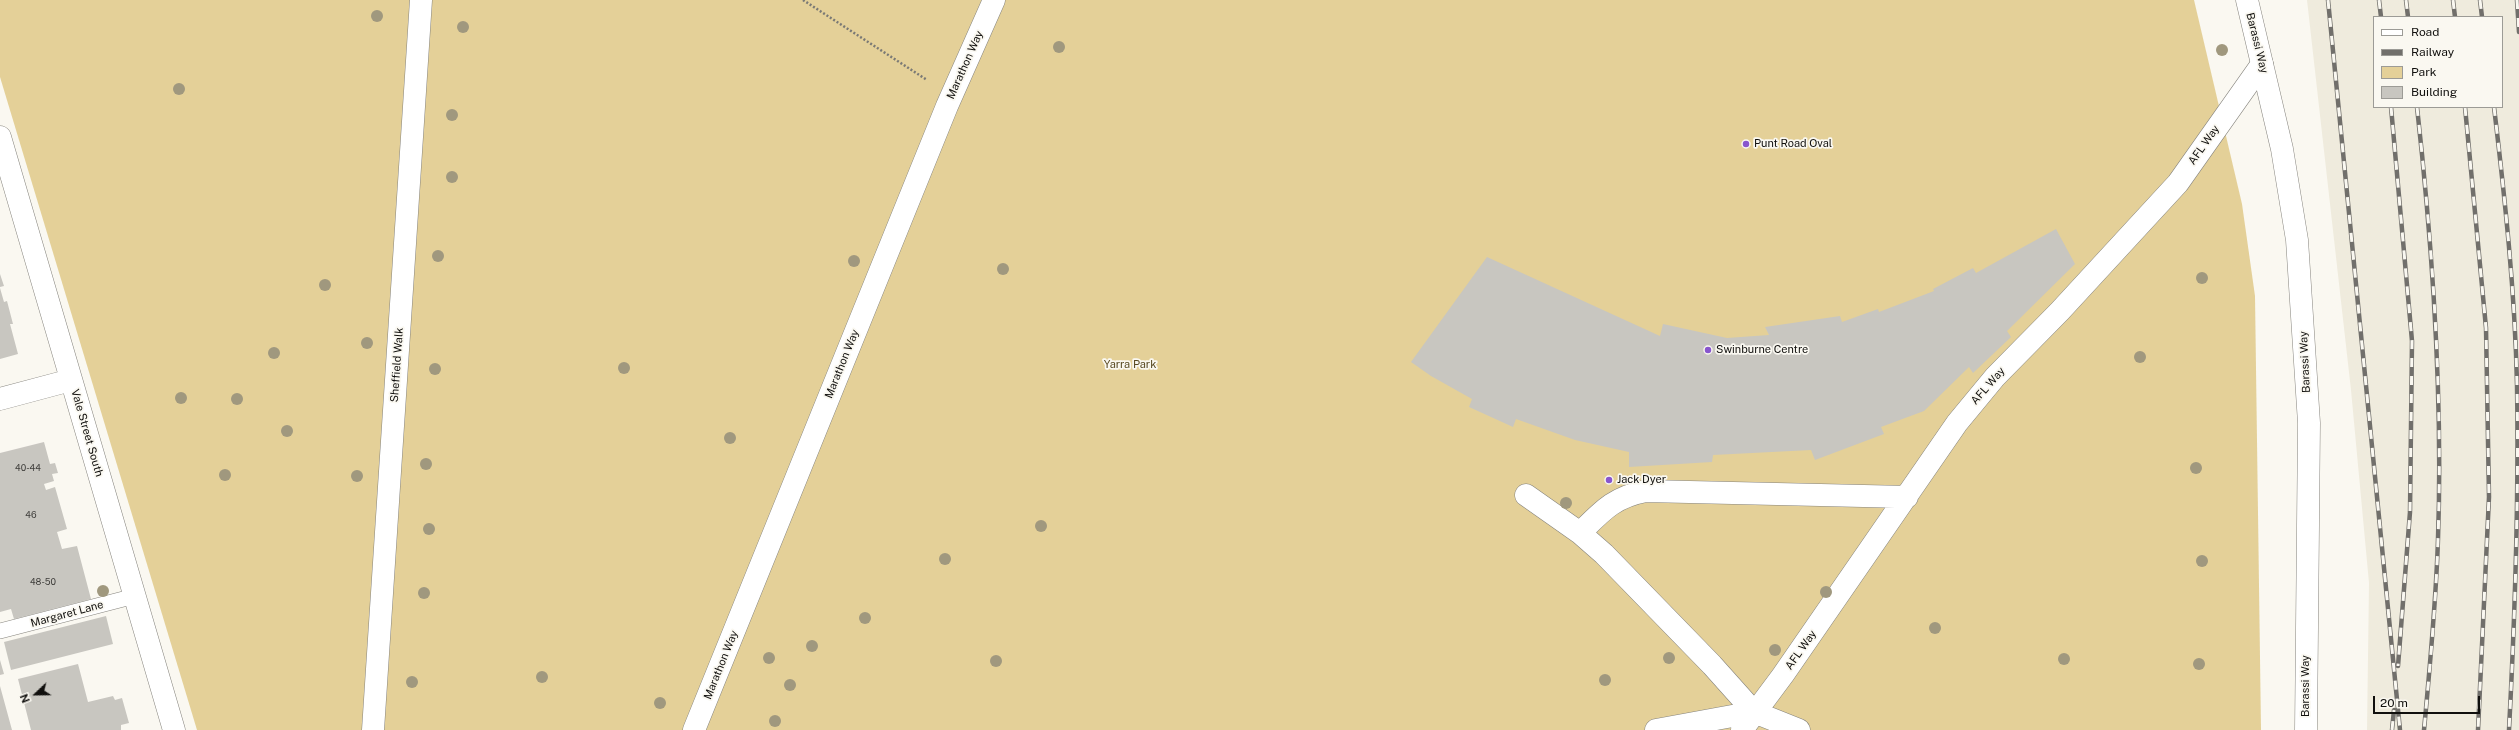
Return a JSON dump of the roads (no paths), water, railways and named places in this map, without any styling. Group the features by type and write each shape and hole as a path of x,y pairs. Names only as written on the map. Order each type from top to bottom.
{"street":[{"name":"Sheffield Walk","path":"373,730 420,0"},
{"name":"Marathon Way","path":"694,730 952,96 994,0"},
{"name":"Barassi Way","path":"2247,0 2282,149 2297,240 2309,423 2306,730"},
{"name":"AFL Way","path":"1748,721 1783,675 1957,423 1995,377 2060,311 2178,183 2262,64"},
{"name":"Vale Street South","path":"0,137 174,730"},
{"path":"0,399 71,380"},
{"path":"1580,533 1615,501 1629,494 1646,491 1907,497"},
{"path":"1526,496 1580,533 1712,665 1748,721"},
{"path":"1656,730 1748,721 1799,730"}],"lane":[{"name":"Margaret Lane","path":"0,631 135,596"}],"railway":[{"path":"2328,0 2400,730"},
{"path":"2379,0 2381,16"},
{"path":"2406,0 2408,16"},
{"path":"2453,0 2455,16"},
{"path":"2480,0 2482,16"},
{"path":"2517,0 2519,32"},
{"path":"2391,108 2412,341 2410,512 2398,666"},
{"path":"2417,108 2432,269 2438,377 2439,431 2437,563 2424,730"},
{"path":"2465,108 2486,328 2489,497 2478,730"},
{"path":"2494,108 2509,246 2517,385 2516,558 2509,730"},
{"path":"2392,730 2394,710"}],"place":[{"name":"Punt Road Oval","path":"1746,144"},
{"name":"Swinburne Centre","path":"1708,350"},
{"name":"Jack Dyer","path":"1609,480"}],"park label":[{"name":"Yarra Park","path":"1130,365"}]}
